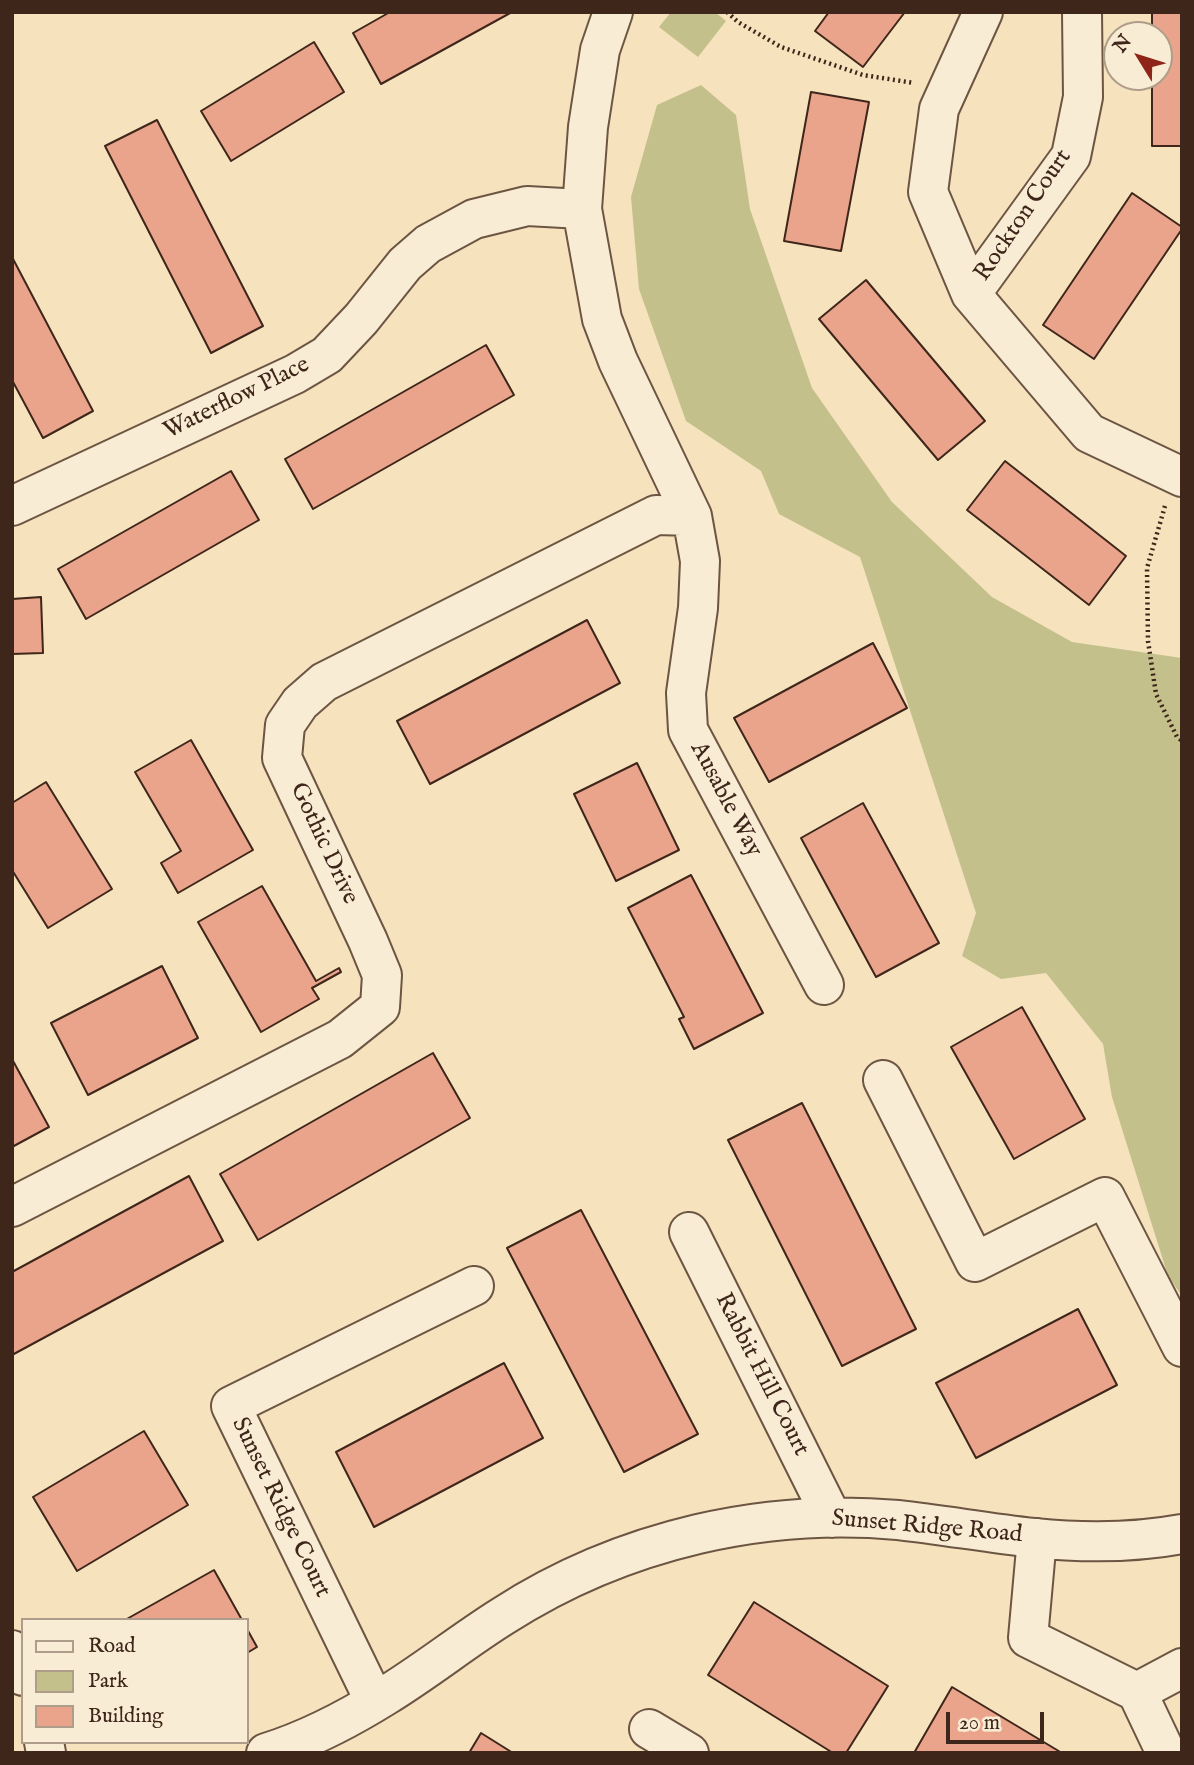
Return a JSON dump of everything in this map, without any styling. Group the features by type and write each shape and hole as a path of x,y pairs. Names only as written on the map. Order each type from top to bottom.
{"street":[{"name":"Ausable Way","path":"613,12 600,50 589,127 582,209 602,319 618,361 692,516 700,561 698,608 685,693 688,730 824,985"},
{"name":"Rockton Court","path":"983,12 939,109 928,192 971,293 1089,433 1178,475"},
{"name":"Rockton Court","path":"971,293 1071,156 1083,97 1082,12"},
{"name":"Waterflow Place","path":"13,502 295,374 327,355 361,319 405,264 428,244 474,219 527,206 582,209"},
{"name":"Gothic Drive","path":"12,1208 340,1039 380,1007 382,975 282,758 285,725 300,703 324,682 656,515 692,516"},
{"path":"883,1080 975,1262 1105,1197 1182,1347"},
{"name":"Rabbit Hill Court","path":"689,1232 832,1518"},
{"name":"Sunset Ridge Court","path":"375,1702 231,1406 474,1286"},
{"name":"Sunset Ridge Road","path":"266,1753 336,1724 375,1702 504,1615 555,1586 624,1556 697,1534 778,1520 832,1518 898,1520 1037,1538 1106,1542 1182,1534"},
{"path":"1037,1538 1028,1638 1137,1692 1166,1753"},
{"path":"12,1650 21,1671"},
{"path":"1137,1692 1182,1668"},
{"path":"649,1728 690,1753"}],"path":[{"path":"727,12 738,22 781,47 863,75 949,89"},
{"path":"1178,475 1147,568 1148,641 1156,694 1177,737 1182,741"}],"green space":[{"path":"671,12 715,12 726,21 698,57 659,27"},
{"path":"701,85 736,115 750,209 812,388 892,502 992,597 1072,642 1182,658 1182,1296 1168,1276 1112,1097 1103,1044 1046,973 1001,979 962,956 976,913 860,557 779,514 761,471 686,421 639,289 631,197 657,105"}],"building":[{"path":"390,12 512,12 381,84 353,33"},
{"path":"829,12 905,12 863,67 815,31"},
{"path":"1152,12 1182,12 1182,146 1152,146 1152,91 1173,91 1173,21 1152,21"},
{"path":"314,42 344,92 231,161 201,111"},
{"path":"811,92 869,102 841,251 784,241"},
{"path":"157,120 263,326 211,353 105,146"},
{"path":"1132,193 1182,229 1094,359 1043,325"},
{"path":"12,257 93,411 43,438 12,380"},
{"path":"866,280 985,421 938,460 819,319"},
{"path":"486,345 514,395 313,509 285,459"},
{"path":"1005,461 1126,556 1089,605 967,510"},
{"path":"231,471 259,520 86,619 58,569"},
{"path":"41,597 43,653 12,654 12,599"},
{"path":"587,620 620,683 430,784 397,721"},
{"path":"873,643 907,708 769,782 734,718"},
{"path":"191,740 253,850 178,893 161,863 181,851 135,772"},
{"path":"637,763 679,850 616,881 574,794"},
{"path":"46,782 112,889 48,928 12,870 12,803"},
{"path":"863,803 939,943 876,977 801,838"},
{"path":"691,875 763,1013 694,1049 679,1019 684,1017 628,908"},
{"path":"262,886 316,981 339,968 341,972 312,988 319,999 261,1032 198,922"},
{"path":"162,966 198,1038 88,1095 51,1023"},
{"path":"1022,1007 1085,1119 1014,1159 951,1047"},
{"path":"433,1053 470,1118 258,1240 220,1174"},
{"path":"12,1059 49,1127 12,1147"},
{"path":"802,1103 916,1329 842,1366 728,1140"},
{"path":"189,1176 223,1241 12,1355 12,1272"},
{"path":"581,1210 698,1434 624,1472 507,1248"},
{"path":"1078,1309 1117,1385 976,1458 936,1383"},
{"path":"504,1363 543,1438 374,1527 336,1452"},
{"path":"144,1431 188,1505 77,1571 33,1497"},
{"path":"214,1570 241,1618 129,1618"},
{"path":"754,1602 888,1686 846,1753 833,1753 708,1675"},
{"path":"248,1631 257,1647 248,1652"},
{"path":"952,1687 1062,1753 914,1753"},
{"path":"481,1733 513,1753 469,1753"}]}
